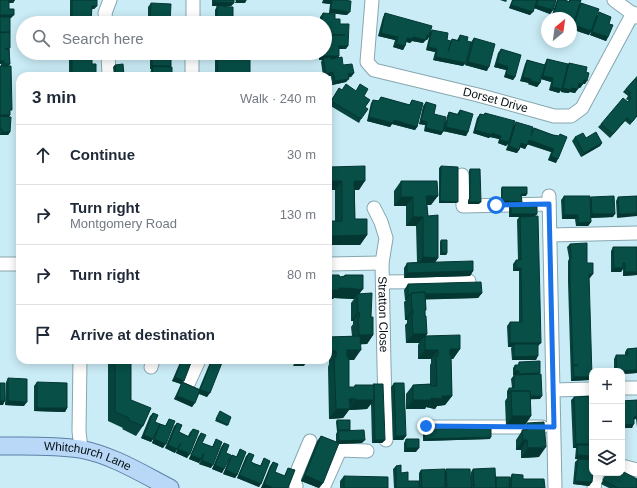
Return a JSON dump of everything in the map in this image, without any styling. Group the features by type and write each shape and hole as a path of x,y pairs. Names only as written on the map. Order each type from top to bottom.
{"main road":[{"name":"Whitchurch Lane","path":"0,446 61,447 80,449 106,457 170,488"}],"street":[{"path":"105,16 109,0"},
{"path":"192,16 193,0"},
{"name":"Dorset Drive","path":"372,0 367,62 374,70 478,95 554,116 570,116 582,108 635,15"},
{"path":"614,0 635,15"},
{"path":"108,60 109,72"},
{"path":"192,60 192,72"},
{"path":"462,175 463,206 549,200 555,488"},
{"name":"Stratton Close","path":"374,208 381,222 386,238 382,263 386,440"},
{"path":"550,235 637,233"},
{"name":"Stratton Close","path":"332,264 382,263"},
{"path":"0,264 16,264"},
{"path":"383,282 469,281"},
{"path":"80,364 80,449"},
{"path":"188,384 196,364"},
{"path":"625,388 637,388"},
{"path":"553,390 589,389"},
{"path":"426,426 554,427"},
{"path":"298,487 294,479 310,441"},
{"path":"323,488 340,450 367,451"},
{"path":"625,467 637,470"},
{"path":"594,488 596,476"}],"building":[{"path":"0,0 9,0 9,9 14,9 14,15 0,15"},
{"path":"72,0 97,0 97,6 92,6 91,16 72,16"},
{"path":"214,0 234,0 234,3 214,2"},
{"path":"329,0 351,1 350,12 331,9 332,1"},
{"path":"513,0 537,0 533,12 511,5"},
{"path":"538,0 556,0 553,10 536,5"},
{"path":"558,0 570,2 570,0 581,0 577,13 554,12"},
{"path":"151,3 171,4 170,16 150,16"},
{"path":"581,3 599,9 591,31 577,26 577,16"},
{"path":"217,6 233,7 233,16 217,16"},
{"path":"599,12 611,17 609,24 613,25 608,37 592,32"},
{"path":"323,13 335,14 335,19 340,19 340,24 349,24 348,46 339,46 339,56 332,56 332,35 345,35 332,34 332,16 323,16"},
{"path":"385,13 432,26 429,36 427,35 426,40 413,37 413,39 407,38 405,46 396,44 398,37 381,33"},
{"path":"0,17 10,17 10,32 0,32"},
{"path":"432,30 448,33 447,40 451,41 448,52 452,39 459,41 460,35 468,37 467,41 471,42 466,63 436,57 437,49 428,47"},
{"path":"10,32 10,48 5,49 9,49 10,64 4,64 4,61 0,61 0,33"},
{"path":"474,38 495,44 489,67 468,62"},
{"path":"501,49 521,55 515,77 506,74 508,67 497,63"},
{"path":"342,57 343,65 352,64 354,73 348,74 349,79 335,81 333,72 326,72 323,60 332,60"},
{"path":"547,59 568,64 562,89 552,87 553,78 543,76"},
{"path":"72,60 92,60 92,64 96,64 96,72 72,72"},
{"path":"152,60 171,60 171,66 152,66"},
{"path":"217,60 250,60 250,72 218,72"},
{"path":"527,60 545,65 540,83 523,77"},
{"path":"569,63 587,67 586,72 589,73 587,81 584,80 583,84 579,83 578,89 571,88 571,90 563,88"},
{"path":"123,64 124,72 116,72 115,65"},
{"path":"0,66 11,66 12,110 10,110 10,115 0,115"},
{"path":"153,66 172,67 172,72 152,72"},
{"path":"635,79 637,81 637,116 632,122 627,118 613,134 601,124 623,98 628,102 631,98 629,95 631,93 626,89"},
{"path":"346,84 356,91 360,84 368,89 364,96 370,100 365,107 368,109 361,119 332,102 339,88 342,90"},
{"path":"381,97 410,105 412,100 423,103 417,127 394,120 393,123 369,117 373,100 379,101"},
{"path":"426,102 436,105 434,114 446,117 443,132 426,128 427,122 421,120"},
{"path":"460,110 473,114 468,132 446,127 449,112 459,115"},
{"path":"485,113 515,121 509,142 500,140 501,136 475,130 480,114 484,115"},
{"path":"0,116 11,117 10,132 2,132 2,129 0,129"},
{"path":"516,122 533,127 531,136 534,128 553,135 559,136 560,134 567,137 558,159 551,156 554,149 529,140 527,145 521,143 519,150 509,146"},
{"path":"596,132 602,143 584,153 575,137 583,133 586,138"},
{"path":"365,166 365,181 354,181 355,219 367,219 367,235 332,236 332,221 342,221 342,181 332,181 332,167"},
{"path":"441,166 458,167 458,202 440,201"},
{"path":"470,169 480,169 481,202 469,202"},
{"path":"401,181 437,181 438,196 426,196 428,216 438,215 438,258 423,257 423,217 413,217 413,197 401,197"},
{"path":"502,187 527,187 527,194 521,194 522,202 502,201"},
{"path":"564,196 590,196 591,222 578,223 578,215 564,215"},
{"path":"614,196 615,214 592,214 591,197"},
{"path":"637,196 637,213 619,214 618,197"},
{"path":"511,203 537,203 537,214 511,214"},
{"path":"538,216 541,343 510,343 510,322 522,322 521,268 516,268 516,260 521,260 520,217"},
{"path":"441,240 447,240 447,253 442,253"},
{"path":"587,243 587,263 593,263 593,274 589,274 592,368 589,368 589,377 574,377 573,366 578,365 573,365 570,244"},
{"path":"613,247 637,247 637,272 625,272 625,263 623,263 623,268 614,268"},
{"path":"473,261 473,271 407,273 407,263"},
{"path":"332,275 339,275 340,277 345,275 363,275 363,289 339,288 339,290 332,290"},
{"path":"481,282 482,293 425,294 425,292 411,293 408,295 408,284"},
{"path":"425,292 427,334 413,334 411,293"},
{"path":"372,293 371,317 373,317 373,335 359,335 358,317 360,317 358,312 357,294"},
{"path":"460,335 460,349 450,349 452,396 442,396 442,399 431,398 431,400 413,400 413,385 431,384 431,386 437,386 436,356 438,356 438,350 425,350 425,336"},
{"path":"360,336 361,350 347,350 347,357 349,357 349,387 355,387 355,385 374,385 374,400 349,399 350,409 336,409 334,357 336,357 336,351 332,351 332,337"},
{"path":"514,344 538,344 538,356 514,357"},
{"path":"637,348 637,370 625,371 625,368 617,368 616,355 628,355 627,349"},
{"path":"540,361 540,373 519,374 519,371 515,371 515,365 519,365 519,362"},
{"path":"115,364 131,364 131,400 151,408 143,426 128,420 129,418 115,412"},
{"path":"180,364 190,364 184,381 175,377"},
{"path":"210,364 221,364 210,393 200,390"},
{"path":"541,374 542,396 531,396 530,391 511,391 509,394 509,388 514,388 514,375"},
{"path":"8,378 27,379 27,402 8,401"},
{"path":"37,382 67,383 67,408 37,408"},
{"path":"182,382 200,390 195,403 177,396"},
{"path":"0,383 5,383 5,401 0,401"},
{"path":"394,383 404,383 406,436 396,436"},
{"path":"373,384 383,384 385,440 375,440"},
{"path":"511,391 530,391 531,416 512,416"},
{"path":"589,396 589,444 576,444 574,397"},
{"path":"637,400 637,416 634,417 634,424 625,425 625,401"},
{"path":"220,411 231,417 228,425 216,419"},
{"path":"153,413 158,415 155,422 160,424 153,439 144,435"},
{"path":"169,419 175,421 166,444 154,439 160,424 166,426"},
{"path":"337,420 350,420 350,430 338,430"},
{"path":"544,422 546,447 528,448 527,440 523,440 522,430 528,430 527,423"},
{"path":"177,423 182,425 179,432 189,437 193,429 199,431 190,454 178,449 181,443 177,449 168,445"},
{"path":"491,428 491,437 425,439 424,429"},
{"path":"364,430 365,440 339,441 338,431"},
{"path":"201,433 206,435 202,443 213,447 216,439 222,442 213,465 202,460 204,453 201,459 191,455"},
{"path":"321,436 339,443 323,483 305,475"},
{"path":"406,439 419,439 419,448 406,448"},
{"path":"224,443 229,445 226,453 231,455 224,469 215,465"},
{"path":"578,445 589,445 589,456 577,455"},
{"path":"240,449 246,452 237,475 226,470 232,455 237,457"},
{"path":"249,453 254,455 251,462 255,464 261,466 264,458 270,461 261,484 239,475"},
{"path":"578,459 589,460 589,476 593,476 592,482 575,481"},
{"path":"273,462 278,464 275,472 285,476 288,468 295,470 288,488 273,488 264,484"},
{"path":"401,465 401,473 408,472 408,481 419,481 419,488 396,488 396,466"},
{"path":"495,468 496,488 474,488 473,469"},
{"path":"445,469 445,488 422,488 421,470"},
{"path":"446,469 470,469 471,488 447,488"},
{"path":"625,473 637,479 637,488 618,488 603,480 605,476 625,476"},
{"path":"512,474 523,475 523,479 544,479 545,488 511,488"},
{"path":"344,476 388,477 388,488 344,488"},
{"path":"496,477 510,477 509,488 496,488"}],"route":[{"path":"426,426 554,427 549,204 496,205"}]}
